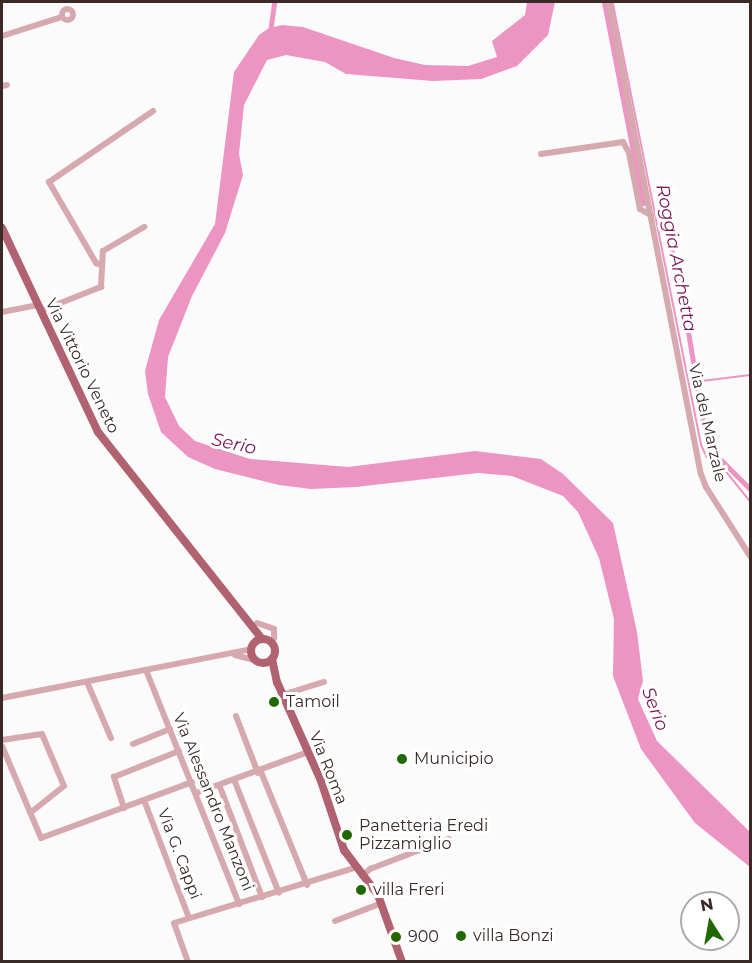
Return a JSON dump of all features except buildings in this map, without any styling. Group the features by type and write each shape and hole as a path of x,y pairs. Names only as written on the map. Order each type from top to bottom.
{"main road":[{"name":"Via Vittorio Veneto","path":"2,228 98,432 245,618 260,643"},
{"path":"260,643 254,660 269,661"},
{"name":"Via Roma","path":"260,643 275,648 269,661 275,678 308,752 344,850 354,868 362,876"},
{"path":"362,876 382,903 402,962"}],"street":[{"name":"Via del Marzale","path":"609,2 701,474 706,487 750,556"},
{"path":"2,36 62,17"},
{"path":"101,265 96,263 49,182 153,111"},
{"path":"541,154 623,142 640,209 651,215"},
{"path":"2,312 38,308 101,287 101,265 106,248 144,227"},
{"path":"2,698 231,654 274,638 274,629 257,623"},
{"path":"231,654 254,660"},
{"name":"Via Alessandro Manzoni","path":"146,670 239,904"},
{"path":"87,682 111,738"},
{"path":"282,695 324,682"},
{"path":"236,716 307,885"},
{"path":"133,744 170,729"},
{"path":"2,741 42,734 64,786 30,813 2,746"},
{"path":"124,808 114,777 179,751"},
{"path":"196,794 235,782 308,752"},
{"name":"Via G. Cappi","path":"30,813 41,838 192,782"},
{"path":"235,782 279,893"},
{"path":"220,786 262,897"},
{"name":"Via G. Cappi","path":"144,800 189,918"},
{"path":"362,876 370,869 448,839"},
{"path":"188,962 174,923 307,885 354,868"},
{"path":"334,921 382,903"}],"shaded area":[{"path":"527,2 555,2 548,35 517,66 481,79 433,81 346,74 325,62 286,55 267,60 244,105 239,154 243,175 225,233 192,296 168,357 165,397 179,426 195,441 250,459 348,467 475,451 541,459 563,474 613,523 637,632 643,681 638,699 657,741 750,832 750,867 695,823 641,749 613,676 614,619 599,558 578,512 563,496 512,476 478,473 356,487 311,489 279,485 215,469 188,457 161,432 148,394 145,371 159,320 215,224 234,72 259,35 269,28 282,25 303,27 394,58 425,65 468,66 497,57 492,41 525,15"}],"waterway":[{"path":"270,32 274,2"},
{"path":"604,2 643,203"},
{"name":"Roggia Archetta","path":"613,2 701,444 707,457 721,465 750,501"},
{"path":"660,214 664,218 682,296 707,446 750,489"},
{"path":"702,381 750,375"}],"place":[{"name":"Tamoil","path":"274,702"},
{"name":"Municipio","path":"402,759"},
{"name":"Panetteria Eredi Pizzamiglio","path":"347,835"},
{"name":"villa Freri","path":"361,890"},
{"name":"villa Bonzi","path":"461,936"},
{"name":"900","path":"396,937"}],"water label":[{"name":"Serio","path":"234,444"},
{"name":"Serio","path":"655,709"}]}
